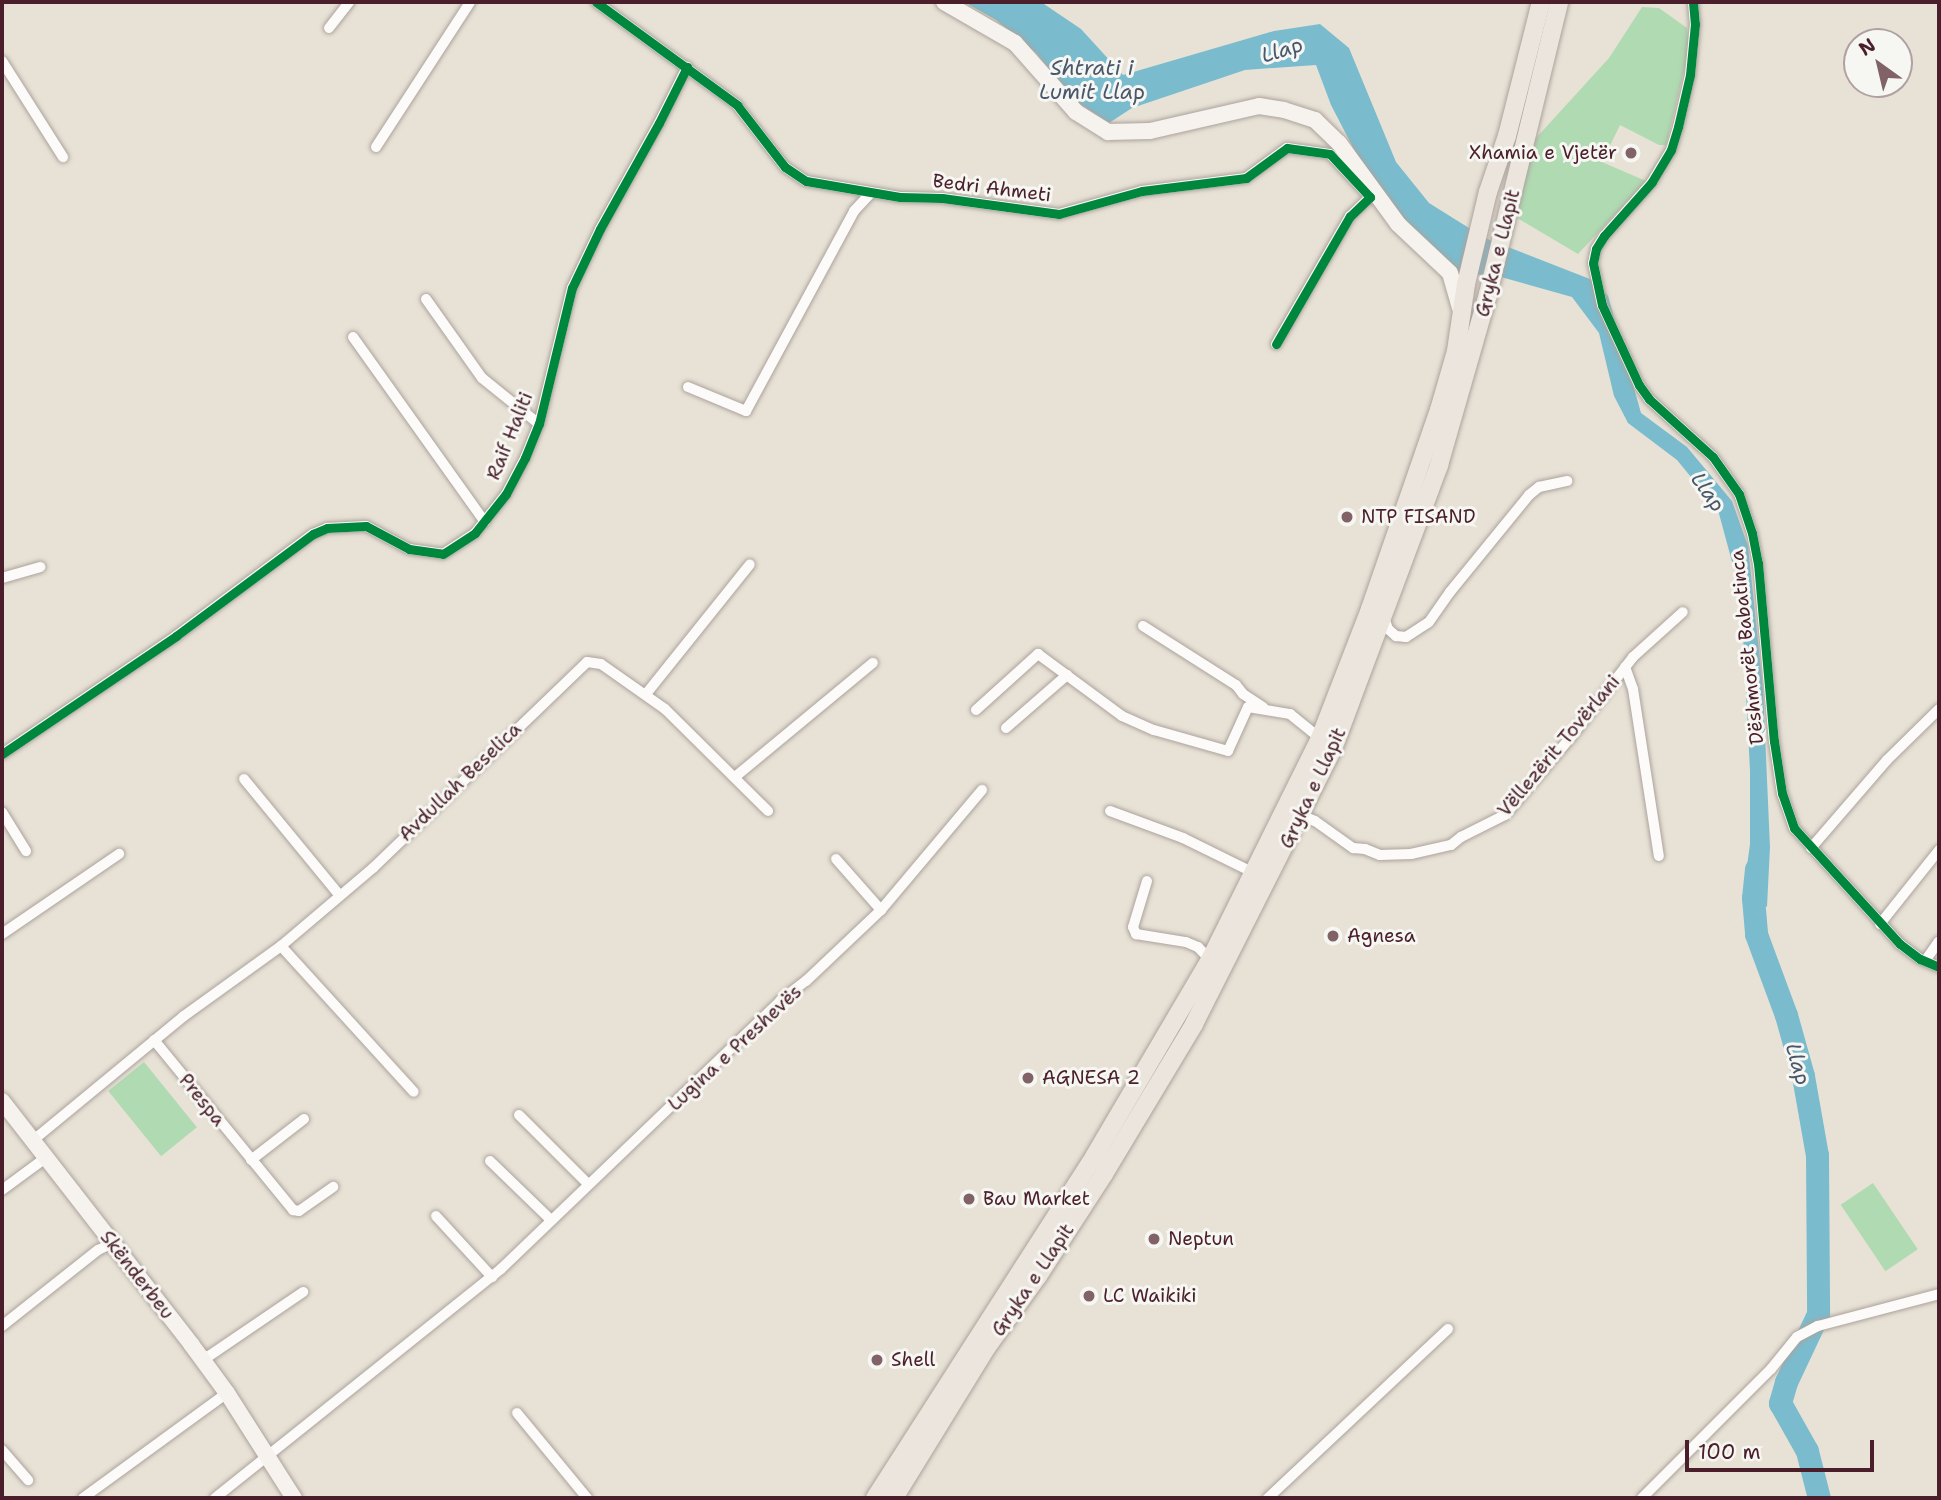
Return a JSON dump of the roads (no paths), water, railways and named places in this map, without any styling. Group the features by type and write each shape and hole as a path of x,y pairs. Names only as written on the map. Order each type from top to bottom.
{"main road":[{"path":"944,2 1015,43 1076,112 1108,132 1150,131 1259,106 1315,120 1339,143 1398,223 1450,273 1460,289"},
{"name":"Gryka e Llapit","path":"1378,615 1456,351 1462,318 1460,289 1507,136 1541,2"},
{"name":"Gryka e Llapit","path":"875,1498 1095,1155 1210,960 1352,677 1440,465 1513,197 1559,2"},
{"name":"Gryka e Llapit","path":"894,1498 987,1347 1038,1276 1104,1174 1194,1024 1333,750 1352,677"},
{"name":"Skënderbeu","path":"2,1101 44,1159 113,1243 227,1393 294,1498"}],"street":[{"path":"330,28 349,2"},
{"path":"376,147 470,2"},
{"name":"Bedri Ahmeti","path":"596,2 737,105 785,167 806,181 871,193 942,198 1059,214 1142,191 1246,178 1287,148 1330,154 1370,197 1350,216 1276,344"},
{"name":"Dëshmorët Babatinca","path":"1693,2 1695,24 1690,75 1671,150 1652,182 1604,236 1593,263 1602,304 1639,385 1649,400 1713,457 1739,494 1752,533 1758,563 1782,793 1794,828 1900,944 1939,967"},
{"path":"2,61 63,157"},
{"name":"Raif Haliti","path":"2,754 176,636 313,534 327,528 366,526 408,549 443,554 475,533 485,523 506,494 538,424 572,288 600,229 687,67"},
{"path":"688,387 746,411 854,211 871,193"},
{"path":"426,299 482,378 538,424"},
{"path":"353,337 485,523"},
{"path":"1378,615 1396,636 1406,637 1429,622 1529,495 1539,487 1567,481"},
{"path":"646,694 750,564"},
{"path":"2,578 40,566"},
{"name":"Vëllezërit Tovërlani","path":"1300,815 1315,821 1353,848 1380,855 1411,854 1451,845 1461,837 1505,815 1633,656 1683,612"},
{"path":"1143,626 1236,685 1256,704 1272,712"},
{"path":"976,710 1038,654 1122,716 1154,730 1228,751 1248,707 1290,714 1320,737"},
{"name":"Avdullah Beselica","path":"31,1142 154,1040 281,946 340,896 587,662 601,664 666,709 768,811"},
{"path":"735,777 873,663"},
{"name":"Vëllezërit Tovërlani","path":"1625,667 1633,690 1659,856"},
{"path":"1006,728 1067,675"},
{"path":"1811,848 1886,760 1939,709"},
{"path":"244,779 340,896"},
{"name":"Lugina e Preshevës","path":"215,1498 492,1277 588,1184 681,1100 780,1001 806,981 881,910 982,790"},
{"path":"1110,811 1183,838 1254,873"},
{"path":"2,812 26,851"},
{"path":"1880,924 1939,850"},
{"path":"2,934 119,854"},
{"path":"836,859 881,910"},
{"path":"1147,881 1133,926 1136,934 1198,947 1210,960"},
{"path":"1925,961 1939,942"},
{"path":"281,946 414,1092"},
{"name":"Prespa","path":"154,1040 293,1210 299,1211 333,1187"},
{"path":"519,1115 588,1184"},
{"path":"251,1160 304,1119"},
{"path":"2,1190 44,1159"},
{"path":"490,1161 551,1220"},
{"path":"436,1216 492,1277"},
{"path":"2,1326 98,1250 113,1243"},
{"path":"200,1359 209,1356 303,1292"},
{"path":"1642,1498 1771,1369 1797,1337 1818,1326 1939,1294"},
{"path":"1268,1498 1448,1329"},
{"path":"83,1498 227,1393"},
{"path":"517,1413 587,1498"},
{"path":"2,1450 28,1480"}],"water":[{"name":"Shtrati i Lumit Llap","path":"964,2 1041,2 1081,29 1123,75 1274,31 1320,24 1349,48 1396,162 1429,203 1485,238 1595,281 1608,296 1641,413 1687,447 1732,501 1748,546 1763,689 1770,847 1767,907 1743,895 1750,844 1750,771 1741,595 1718,510 1677,460 1628,423 1614,396 1599,333 1572,297 1501,277 1462,273 1408,232 1375,190 1331,105 1316,65 1245,70 1132,108 1109,123 1074,100 1036,53 996,20"}],"waterway":[{"name":"Llap","path":"1756,869 1753,898 1756,934 1786,1015 1803,1076 1817,1155 1818,1314 1786,1382 1780,1403 1807,1451 1819,1498"}],"place":[{"name":"Xhamia e Vjetër","path":"1631,153"},
{"name":"NTP FISAND","path":"1347,517"},
{"name":"Agnesa","path":"1333,936"},
{"name":"AGNESA 2","path":"1028,1078"},
{"name":"Bau Market","path":"969,1199"},
{"name":"Neptun","path":"1154,1239"},
{"name":"LC Waikiki","path":"1089,1296"},
{"name":"Shell","path":"877,1360"}]}
